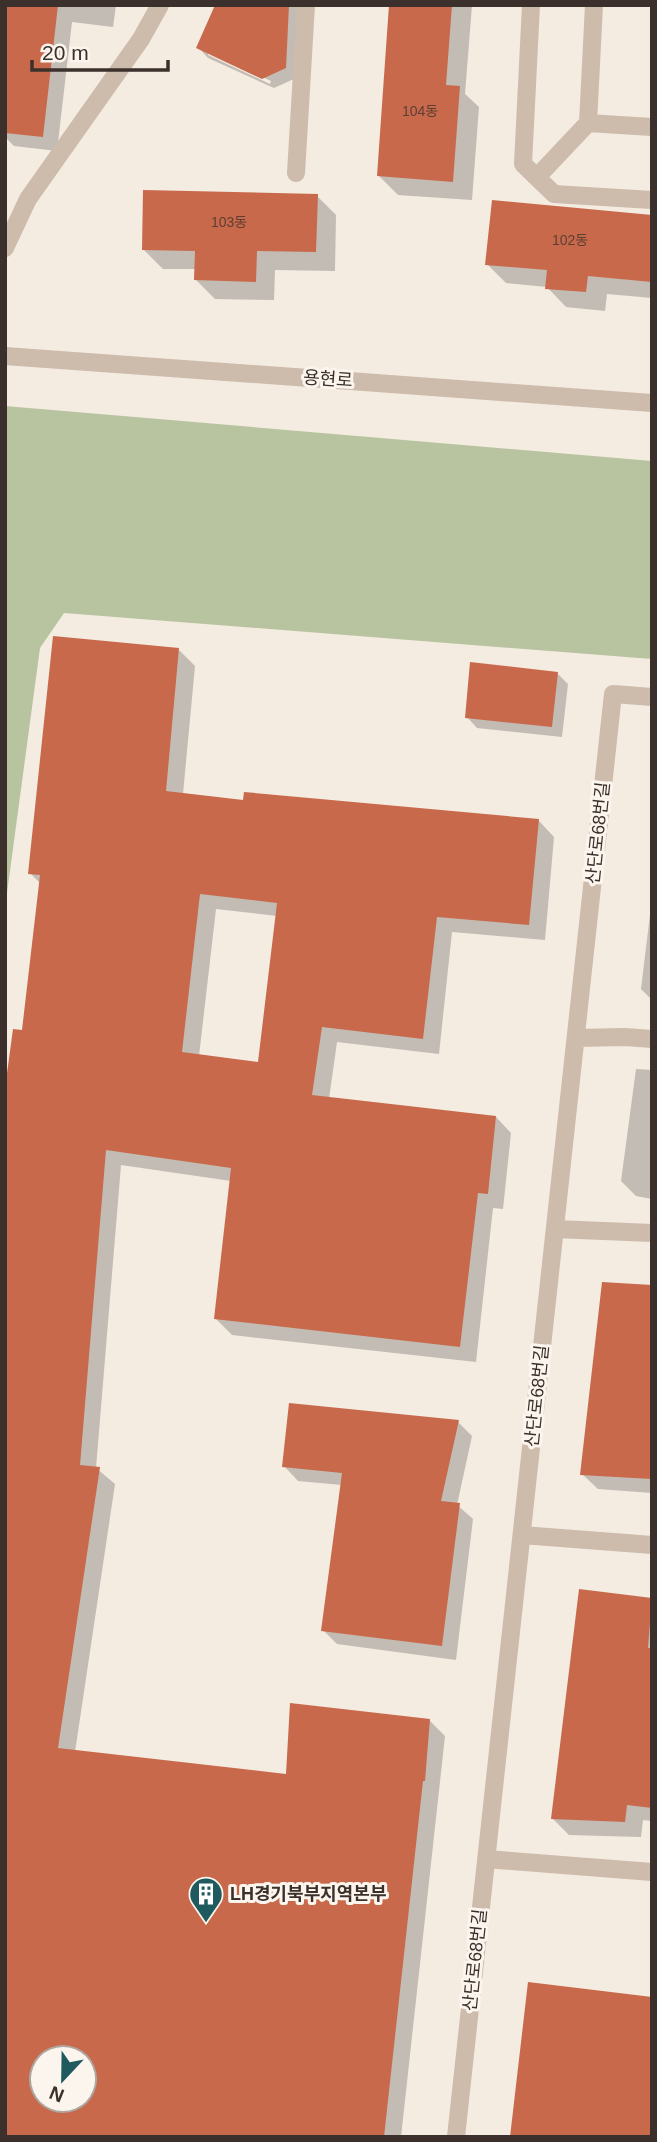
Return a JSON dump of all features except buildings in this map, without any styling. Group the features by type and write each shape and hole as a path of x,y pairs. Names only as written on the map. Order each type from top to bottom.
{"street":[{"path":"5,248 28,199 141,39 160,5"},
{"path":"296,173 306,5"},
{"path":"531,5 523,164 554,194 652,200"},
{"path":"537,177 588,123 594,5"},
{"path":"588,123 652,127"},
{"name":"용현로","path":"5,356 652,403"},
{"name":"산단로68번길","path":"456,2137 613,694 652,697"},
{"path":"576,1038 652,1039"},
{"path":"555,1229 652,1233"},
{"path":"522,1535 652,1545"},
{"path":"486,1859 652,1872"}],"green space":[{"path":"5,406 652,461 652,659 64,613 40,648 5,908"}],"place":[{"name":"LH경기북부지역본부","path":"206,1924"}]}
